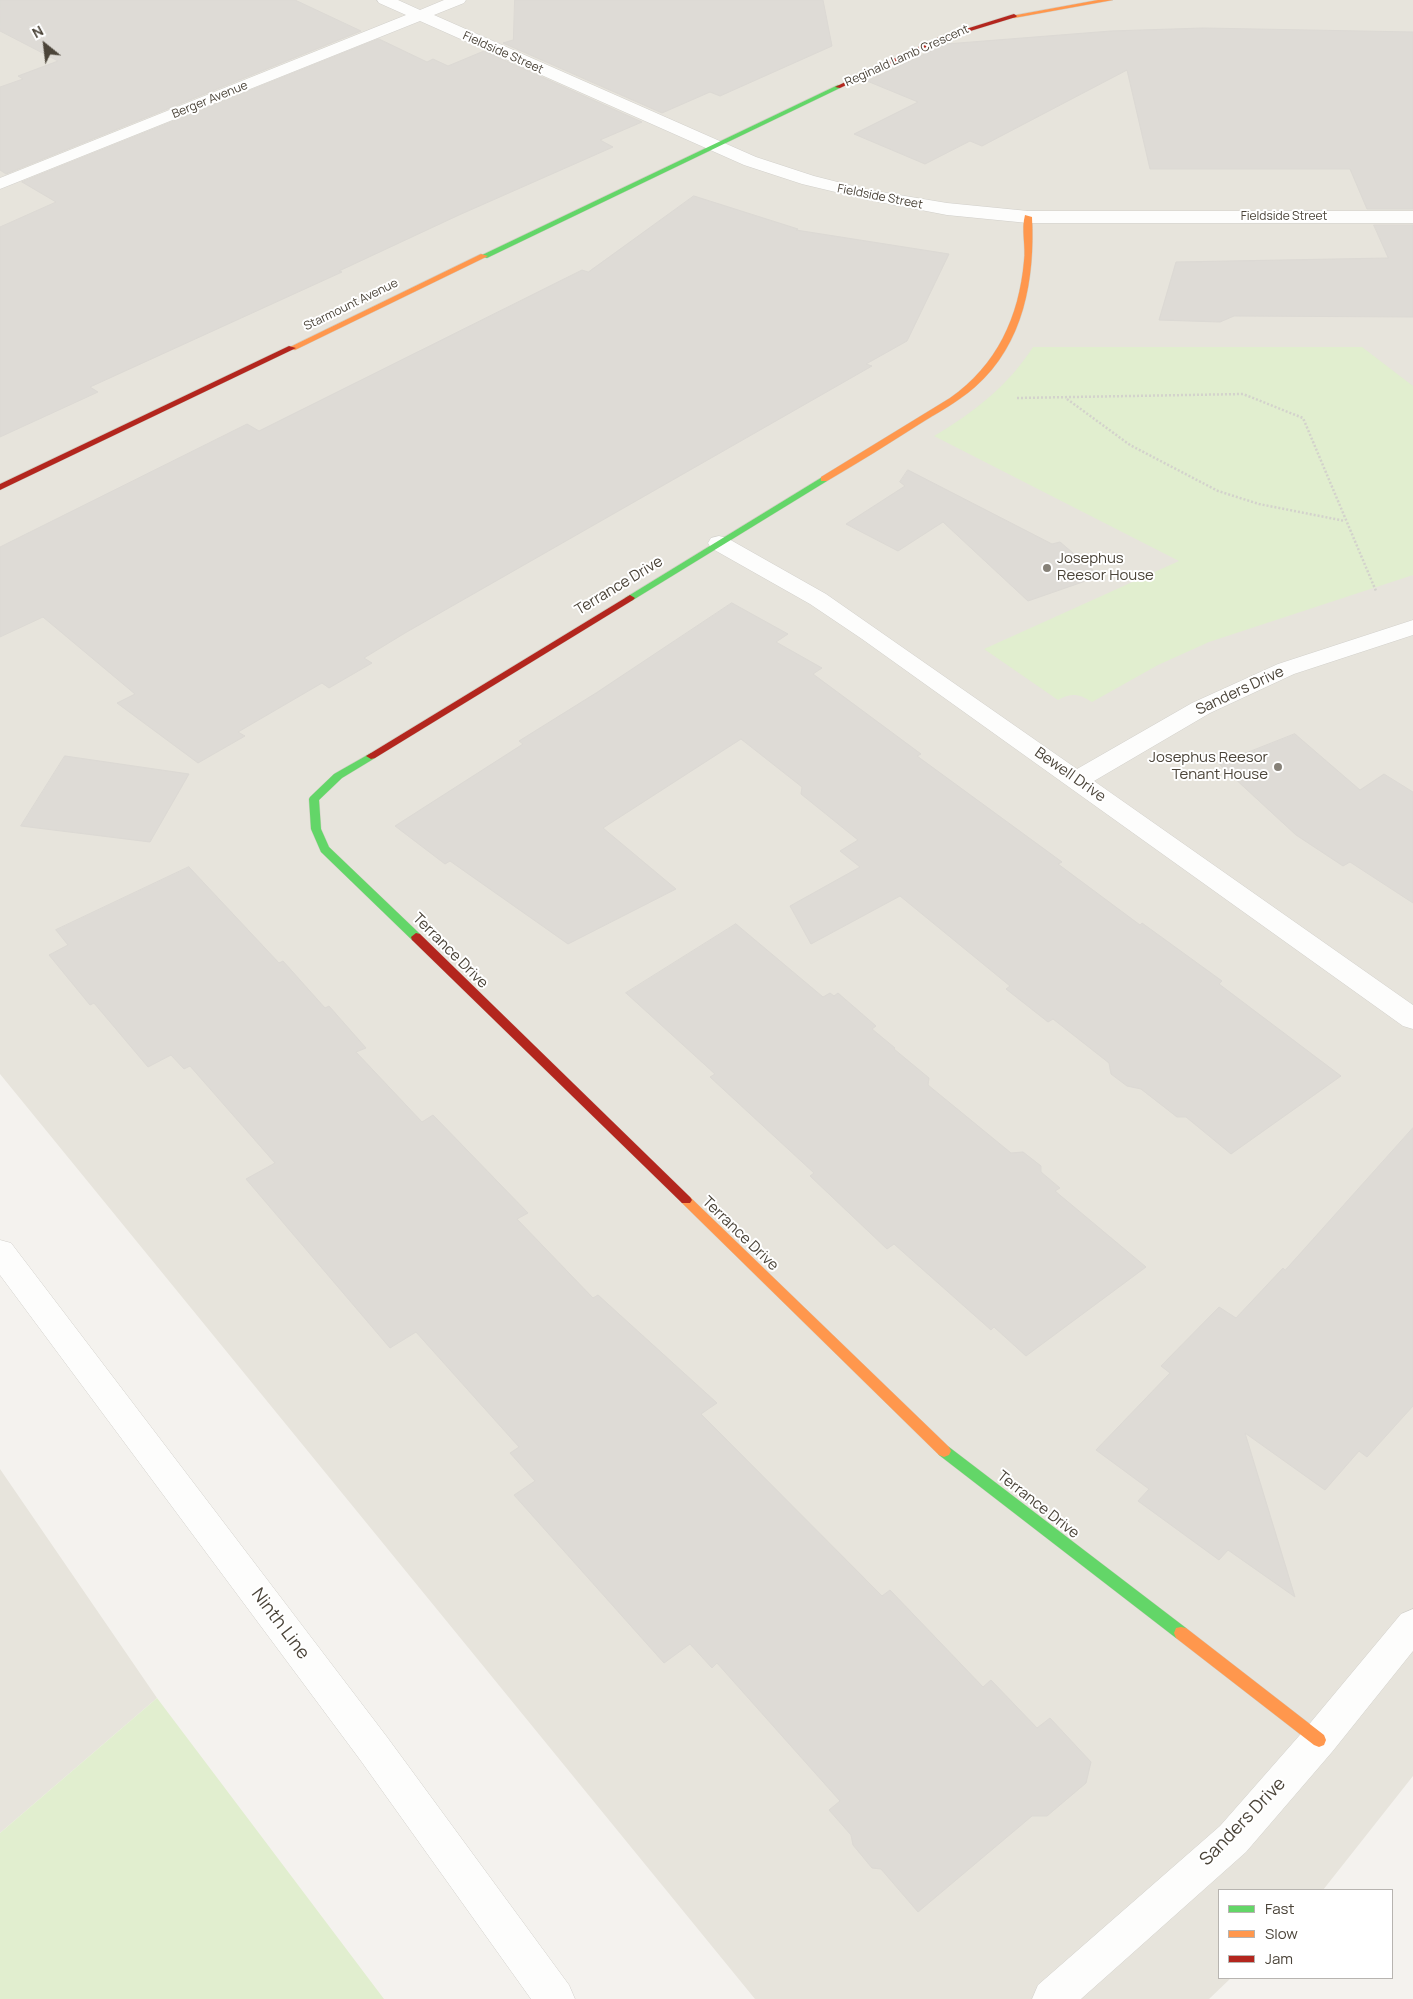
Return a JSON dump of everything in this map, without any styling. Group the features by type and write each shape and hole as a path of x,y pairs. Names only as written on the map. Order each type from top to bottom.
{"street":[{"name":"Fieldside Street","path":"384,0 714,146 781,172 837,188 928,206 1028,217 1413,217"},
{"path":"419,16 458,0"},
{"name":"Reginald Lamb Crescent","path":"714,146 965,29 1030,11 1110,0"},
{"name":"Berger Avenue","path":"0,184 419,16"},
{"name":"Starmount Avenue","path":"0,487 46,467 714,146"},
{"name":"Terrance Drive","path":"1028,217 1030,249 1026,298 1013,331 985,373 951,400 890,440 338,776 314,799 316,829 325,849 551,1071 942,1449 1320,1740"},
{"name":"Bewell Drive","path":"720,543 818,599 1413,1019"},
{"name":"Sanders Drive","path":"1077,780 1201,708 1226,696 1286,669 1413,627"},
{"name":"Ninth Line","path":"0,1252 374,1749 555,1999"},
{"name":"Sanders Drive","path":"1052,1999 1232,1839 1320,1740 1413,1625"}],"path":[{"path":"1017,398 1243,394 1303,418 1376,592"},
{"path":"1066,398 1130,445 1218,491 1259,504 1346,521"}],"shaded area":[{"path":"0,0 1413,0 1413,1776 1324,1889 1218,1889 1218,1979 1230,1979 1209,1999 755,1999 0,1074"},
{"path":"0,1469 157,1698 0,1833"}],"green space":[{"path":"1033,347 1362,347 1413,386 1413,575 1209,642 1158,665 1092,702 1075,695 1058,700 984,649 1179,561 934,436 989,398 1012,374"},
{"path":"157,1698 384,1999 0,1999 0,1833"}],"building":[{"path":"0,0 295,0 361,31 6,174 0,170 0,87 23,79 18,76 58,61 0,31"},
{"path":"515,0 823,0 832,46 720,96 710,92 662,113 503,43 513,40"},
{"path":"1204,28 1413,32 1413,209 1367,209 1350,169 1150,169 1127,70 982,146 970,141 925,164 854,134 918,102 867,81 946,44 1111,31"},
{"path":"379,39 427,62 433,59 448,66 484,51 642,122 600,140 613,147 459,215 339,271 342,272 90,387 98,392 0,437 0,227 56,202 22,182"},
{"path":"694,196 798,229 796,230 949,254 907,341 866,364 872,366 405,633 364,658 372,663 329,688 322,683 238,732 245,736 198,763 117,703 135,694 43,617 0,637 0,547 247,424 259,431 582,270 588,272"},
{"path":"1374,225 1413,225 1413,317 1234,316 1220,322 1159,320 1176,262 1388,258"},
{"path":"908,470 1052,544 1060,542 1100,576 1028,601 943,522 898,551 846,524 905,486 900,482"},
{"path":"732,603 788,634 776,642 822,668 813,674 921,754 917,756 1062,862 1058,864 1140,925 1142,923 1222,981 1219,984 1341,1076 1231,1154 1186,1117 1177,1117 1141,1089 1127,1086 1111,1074 1109,1063 1053,1019 1048,1022 1006,989 1010,986 900,896 811,944 790,906 860,867 840,851 858,840 801,794 802,787 741,739 603,828 676,889 568,944 450,861 445,864 395,826 523,744 519,741 596,693"},
{"path":"1295,734 1360,790 1384,774 1413,792 1413,903 1350,862 1343,866 1296,835 1219,764"},
{"path":"65,756 189,774 150,842 21,826"},
{"path":"189,867 279,963 283,961 325,1008 329,1006 366,1048 356,1052 422,1122 433,1115 528,1213 517,1219 593,1298 598,1295 717,1403 701,1414 882,1596 890,1590 983,1687 991,1680 1037,1728 1050,1718 1091,1762 1086,1783 1047,1816 1032,1816 918,1912 881,1869 872,1868 853,1845 851,1835 829,1810 840,1801 717,1663 712,1668 690,1644 664,1663 514,1495 535,1481 510,1453 519,1447 416,1332 390,1348 246,1179 275,1163 190,1066 184,1069 171,1055 148,1067 94,1003 90,1005 49,955 68,945 56,930"},
{"path":"736,924 823,997 830,993 834,996 838,993 876,1026 872,1029 929,1078 928,1085 1011,1153 1023,1152 1041,1166 1041,1172 1060,1188 1055,1191 1146,1267 1026,1356 994,1327 991,1330 894,1244 887,1249 810,1176 814,1173 710,1077 715,1074 626,993"},
{"path":"1413,1128 1413,1406 1367,1457 1359,1451 1325,1490 1245,1433 1295,1597 1228,1550 1219,1560 1138,1501 1149,1489 1096,1450 1170,1373 1161,1366 1219,1307 1236,1318 1283,1268 1285,1270"}],"traffic: fast":[{"path":"484,256 838,87"},
{"path":"630,598 824,479"},
{"path":"371,756 338,776 314,799 316,829 325,849 416,937"},
{"path":"944,1451 1181,1633"}],"traffic: slow":[{"path":"1014,16 1110,0"},
{"path":"824,479 953,400 986,371 999,354 1009,336 1023,298 1028,258 1028,217"},
{"path":"292,348 484,256"},
{"path":"686,1200 944,1451"},
{"path":"1181,1633 1319,1740"}],"traffic: jam":[{"path":"838,87 939,39 1014,16"},
{"path":"0,487 292,348"},
{"path":"371,756 630,598"},
{"path":"416,937 686,1200"}],"place":[{"name":"Josephus Reesor House","path":"1047,568"},
{"name":"Josephus Reesor Tenant House","path":"1278,767"}]}
